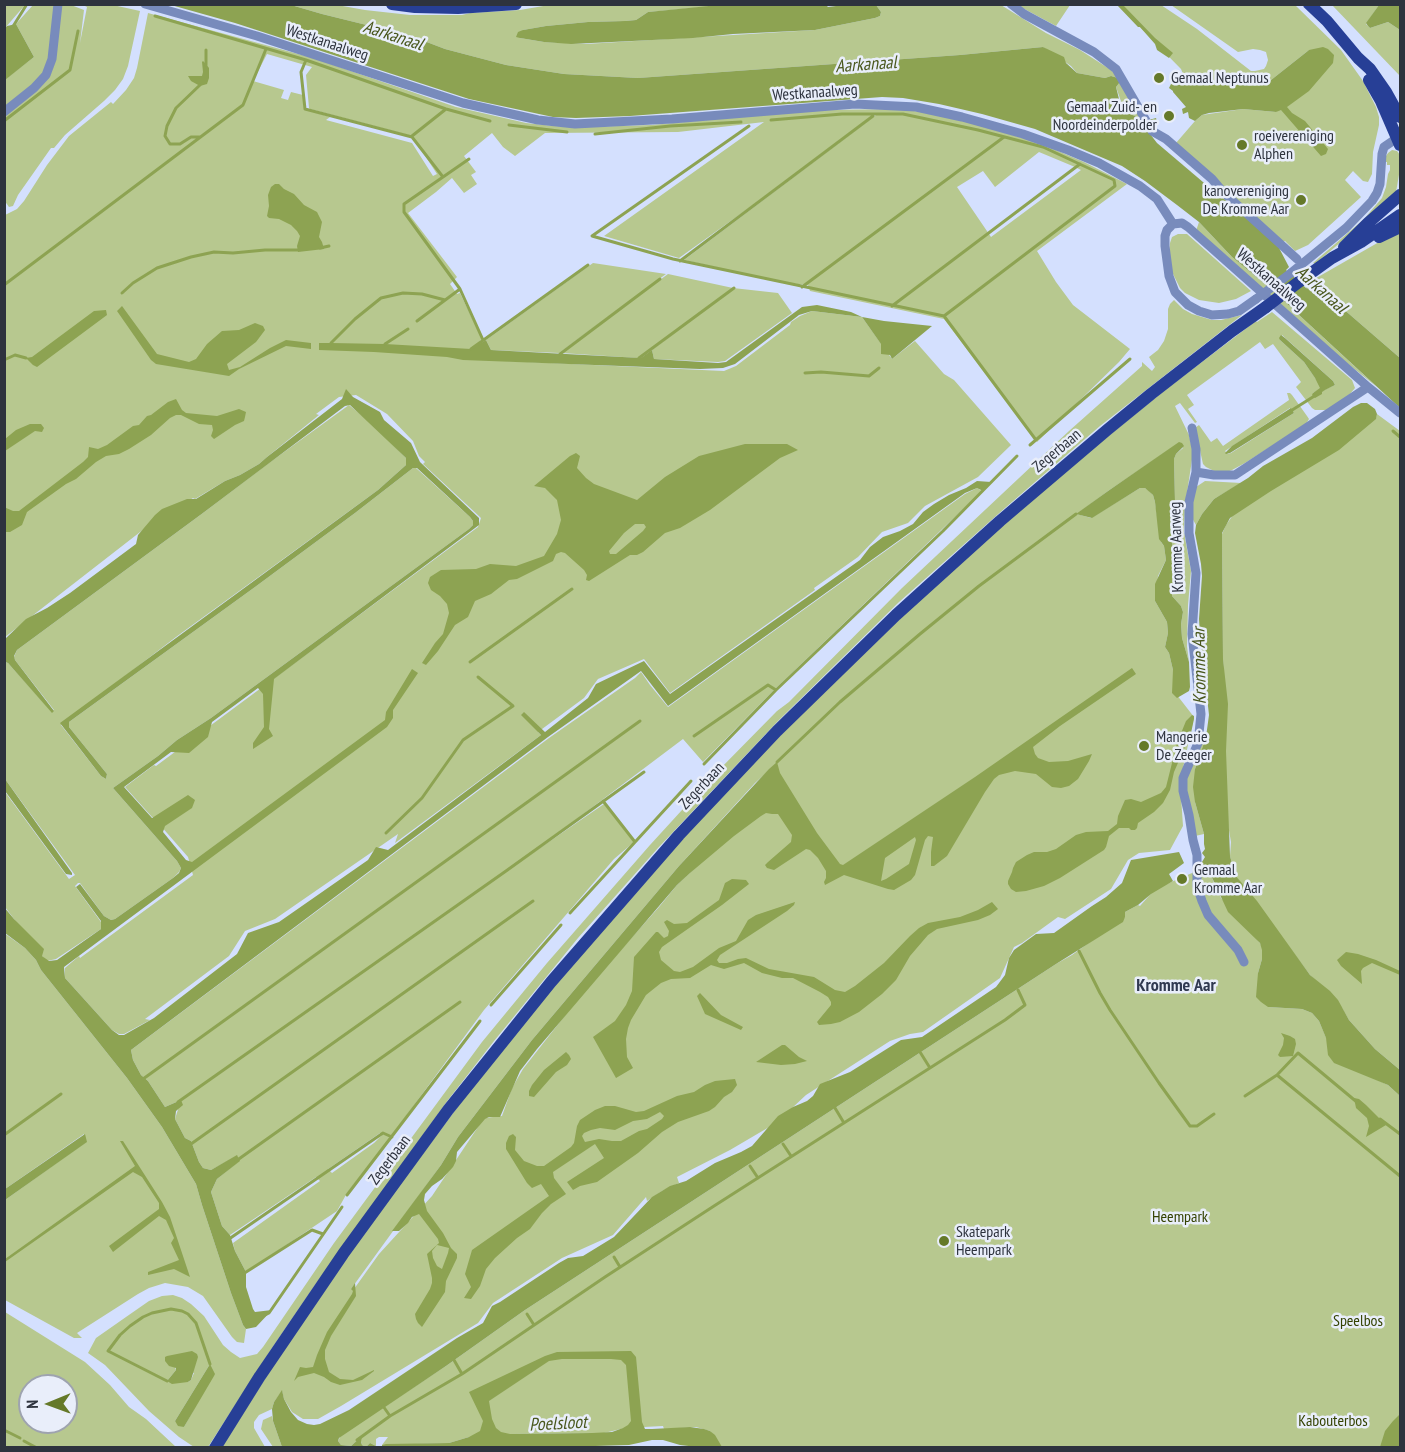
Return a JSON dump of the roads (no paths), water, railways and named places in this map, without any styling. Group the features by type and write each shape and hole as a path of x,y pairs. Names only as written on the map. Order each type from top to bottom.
{"main road":[{"path":"392,4 458,8 516,4"},
{"path":"1310,4 1370,69 1401,117"},
{"path":"1358,58 1400,139"},
{"name":"Zegerbaan","path":"1332,258 1401,195"},
{"name":"Zegerbaan","path":"215,1448 260,1376 343,1254 448,1110 551,982 678,835 777,731 896,615 1000,521 1107,430 1207,351 1261,303 1295,277 1361,242 1401,215"},
{"path":"1361,242 1371,241 1401,227"}],"street":[{"path":"4,112 34,88 46,75 52,59 58,4"},
{"name":"Westkanaalweg","path":"145,4 257,36 463,103 538,120 574,124 612,123 855,104 928,109 1023,134 1068,150 1140,186 1157,199 1173,224 1182,223 1188,227 1368,387 1401,413"},
{"path":"1011,4 1024,14 1094,52 1116,69 1152,131 1166,139 1212,179 1222,192 1297,259"},
{"name":"Zegerbaan","path":"1295,277 1372,201 1380,184 1384,147 1400,139"},
{"name":"Zegerbaan","path":"1173,224 1165,236 1169,276 1175,292 1188,305 1212,315 1228,314 1261,303"},
{"path":"1196,472 1235,475 1368,387"},
{"name":"Kromme Aarweg","path":"1192,428 1196,449 1196,472 1189,502 1189,533 1196,573 1192,634 1201,714 1198,743 1183,778 1183,791 1197,855 1197,886 1202,901 1208,915 1238,950 1244,962"}],"water":[{"path":"729,4 826,5 828,7 876,5 881,12 880,16 875,18 815,30 571,44 516,37 518,32 523,30 546,26 636,20 648,12"},
{"name":"Aarkanaal","path":"171,5 291,5 411,36 445,49 506,65 564,74 638,78 1043,47 1064,57 1066,63 1077,73 1118,78 1120,82 1116,87 1123,107 1130,114 1142,119 1156,118 1157,121 1150,124 1147,130 1157,143 1166,143 1210,180 1210,188 1259,226 1278,246 1289,267 1286,270 1306,288 1329,298 1400,358 1400,408 1273,291 1232,257 1199,222 1177,205 1122,166 1035,129 939,104 882,97 630,116 553,117 469,99 235,23"},
{"path":"1117,5 1123,5 1173,53 1169,58 1157,50 1155,44 1140,27"},
{"path":"1379,5 1400,6 1400,30 1388,22 1370,28 1368,26 1366,23"},
{"path":"16,24 34,57 5,80 5,28"},
{"path":"1323,47 1334,55 1333,63 1309,91 1287,107 1305,121 1328,149 1326,154 1321,156 1281,110 1276,112 1243,109 1209,113 1195,121 1189,118 1188,112 1183,114 1182,109 1186,107 1169,88 1171,84 1185,77 1186,80 1198,85 1258,86 1266,84 1309,50"},
{"path":"203,61 209,68 209,78 207,84 200,86 191,81 188,76 202,76"},
{"path":"275,184 279,184 294,194 304,205 317,212 322,222 319,237 324,249 298,252 300,236 297,231 279,219 267,216 268,195"},
{"path":"817,305 851,312 862,317 812,311 799,315 735,364 723,368 463,360 447,357 319,350 319,343 471,349 486,340 491,350 641,358 652,350 654,359 718,363 726,362 802,307"},
{"path":"122,306 157,354 189,362 196,359 207,344 222,331 239,330 255,323 263,326 265,330 256,342 227,364 229,370 240,367 286,340 311,343 311,349 286,346 229,376 156,364 117,311"},
{"path":"106,310 107,315 37,367 26,358 32,357 94,311"},
{"path":"862,317 932,326 892,359 890,355 881,354 881,344"},
{"path":"1281,335 1335,385 1315,398 1313,393 1320,388 1315,378 1304,362 1280,340"},
{"path":"346,389 353,397 380,412 384,420 411,443 420,462 479,518 479,525 274,679 269,729 273,736 253,749 253,743 264,727 263,694 258,688 212,722 208,737 189,753 171,752 124,787 152,818 188,795 195,800 192,808 165,826 163,832 186,860 192,862 385,720 386,712 412,669 418,673 393,710 393,718 387,727 64,967 65,978 119,1035 124,1035 154,1018 237,954 248,933 279,922 368,860 376,847 388,850 541,735 521,715 524,712 545,732 588,698 596,684 644,661 670,694 860,560 870,547 883,537 913,524 923,512 949,495 977,481 991,482 983,491 977,488 965,493 668,706 641,671 548,737 131,1050 133,1060 141,1075 148,1081 165,1107 181,1100 183,1105 176,1111 175,1119 185,1138 191,1141 203,1168 211,1170 237,1155 240,1161 217,1179 211,1192 222,1226 230,1235 246,1272 246,1287 253,1309 255,1312 272,1310 256,1327 246,1329 231,1293 196,1184 162,1127 127,1078 41,970 36,960 25,948 5,933 4,907 44,949 42,956 49,961 57,960 101,929 101,921 76,887 80,884 104,916 111,920 173,878 181,868 177,861 113,788 469,529 473,521 417,468 413,468 255,587 69,722 69,727 107,774 106,779 101,776 60,723 378,490 406,465 406,458 350,405 345,406 17,650 15,660 54,711 52,713 5,662 5,639 26,619 70,593 136,544 138,535 162,509 187,499 196,499 259,464 342,399"},
{"path":"176,399 186,413 217,416 239,409 246,412 244,421 214,439 211,436 212,425 199,424 181,415 176,415 129,449 119,454 106,456 96,462 76,479 27,512 22,525 10,532 4,532 4,507 19,511 83,462 88,457 89,447 98,449 107,445 133,426 139,425 147,416 168,402"},
{"path":"1361,403 1367,403 1375,409 1376,419 1339,450 1230,518 1222,533 1223,659 1228,704 1226,751 1230,856 1235,875 1257,901 1310,975 1338,1000 1349,1020 1375,1049 1400,1070 1400,1096 1388,1085 1334,1063 1328,1055 1326,1038 1319,1021 1312,1013 1302,1009 1268,1007 1256,997 1262,959 1260,943 1228,912 1208,869 1199,867 1205,857 1202,853 1205,849 1204,834 1193,787 1195,769 1206,737 1209,715 1200,635 1202,576 1195,533 1196,525 1214,499 1263,466 1312,438"},
{"path":"1291,408 1294,413 1230,453 1225,453 1232,446"},
{"path":"30,424 41,424 44,428 42,432 35,431 5,451 5,439 16,430"},
{"path":"1179,442 1184,446 1174,459 1175,502 1170,527 1173,550 1184,576 1172,591 1172,596 1183,612 1182,638 1189,662 1190,687 1189,691 1177,698 1172,693 1173,670 1169,653 1165,647 1168,633 1167,622 1155,601 1155,584 1166,560 1164,546 1159,539 1153,495 1145,488 1140,488 1092,518 1076,514"},
{"path":"745,444 787,444 798,450 780,458 710,510 680,528 665,533 643,552 630,555 589,581 586,580 587,575 584,570 561,552 556,554 553,561 517,579 509,580 491,594 475,601 468,617 455,625 426,665 422,663 443,634 449,613 447,604 431,590 428,583 430,577 441,570 476,569 490,564 516,566 544,556 557,534 561,520 557,500 545,488 534,486 570,456 576,453 580,456 577,468 594,484 637,500 665,477 699,456","holes":["635,524 644,524 646,527 643,531 616,554 610,554 609,551 624,533"]},
{"path":"1132,668 1136,674 1033,747 1038,758 1049,762 1068,761 1092,754 1078,779 1069,786 1061,788 1052,787 1036,774 1015,771 999,775 985,792 947,856 931,866 933,837 928,836 915,875 894,890 844,875 825,885 826,871 818,858 806,849 774,870 767,868 765,865 791,842 792,835 778,814 766,813 690,873 677,885 537,1049 520,1071 500,1117 485,1119 457,1152 453,1167 425,1194 427,1211 457,1254 457,1258 446,1281 445,1292 422,1327 418,1323 415,1314 432,1283 427,1254 439,1243 438,1239 419,1214 412,1217 399,1231 392,1231 441,1165 458,1137 532,1040 679,866 769,769 777,762 780,773 817,833 843,865","holes":["915,837 909,864 881,881 885,858","437,1245 449,1248 442,1269 437,1266 433,1258 432,1251"]},
{"path":"1192,715 1194,719 1191,733 1174,772 1170,790 1163,803 1154,812 1138,823 1135,830 1119,828 1109,836 1104,850 1060,878 1026,891 1016,892 1011,889 1008,881 1016,862 1034,852 1056,849 1076,835 1108,831 1117,824 1125,800 1141,802 1161,793 1166,787 1177,743 1186,721"},
{"path":"5,779 72,875 66,874 5,791"},
{"path":"1179,852 1184,863 1169,874 1173,881 1125,912 1123,922 525,1310 339,1438 338,1441 341,1445 351,1446 362,1436 362,1445 366,1447 282,1447 273,1421 274,1402 282,1390 284,1399 298,1420 314,1425 349,1410 483,1323 492,1306 559,1263 568,1258 583,1256 614,1237 652,1197 752,1146 778,1116 807,1101 820,1084 850,1072 901,1040 922,1037 996,987 1005,975 1009,958 1014,950 1036,934 1054,933 1106,897 1122,883 1131,860"},
{"path":"732,879 746,880 749,884 662,947 659,952 661,960 674,971 680,972 693,967 719,948 736,941 748,920 756,915 795,902 787,911 720,955 717,960 719,963 727,963 746,958 769,969 814,977 835,990 845,992 884,963 910,936 928,923 960,917 992,902 998,909 978,920 937,929 928,935 910,956 896,980 882,994 859,1012 831,1024 819,1025 817,1022 831,1005 828,997 793,978 762,973 744,963 724,969 711,965 690,978 671,979 661,983 646,995 631,1020 626,1039 627,1057 633,1068 616,1078 593,1037 615,1021 626,1005 632,991 634,957 656,932 664,938 668,936 669,931 664,922 667,920 674,924 687,923 719,900 725,883"},
{"path":"1346,952 1376,960 1400,971 1400,975 1372,963 1361,971 1362,984 1337,960"},
{"path":"700,993 721,1015 743,1027 741,1030 705,1014 697,996"},
{"path":"1281,1033 1295,1039 1293,1056 1280,1057 1278,1055 1284,1038"},
{"path":"782,1045 807,1061 781,1065 756,1062"},
{"path":"566,1052 571,1059 567,1065 556,1072 534,1097 529,1096 532,1085 544,1070"},
{"path":"735,1079 737,1085 715,1107 678,1122 662,1132 638,1153 597,1182 573,1190 567,1182 604,1158 595,1144 553,1172 554,1178 566,1194 551,1204 530,1229 495,1258 486,1269 480,1286 471,1299 464,1298 471,1287 465,1274 472,1250 549,1196 541,1184 532,1188 527,1183 506,1149 509,1136 513,1134 516,1137 515,1150 524,1161 544,1166 571,1147 580,1120 595,1110 605,1106 615,1106 636,1112 644,1111 677,1096 694,1092 715,1081","holes":["660,1112 664,1116 647,1129 621,1141 599,1139 585,1142 582,1136 584,1133 600,1128 615,1130"]},
{"path":"1354,1098 1359,1099 1386,1125 1366,1137 1369,1126 1367,1118 1356,1108"},
{"path":"85,1134 87,1142 5,1200 5,1189"},
{"path":"120,1141 123,1141 170,1217 190,1277 174,1269 148,1275 148,1272 179,1260 171,1243 174,1238 166,1220 159,1216 113,1252 109,1246 159,1209 159,1203 142,1177 133,1172 5,1262 5,1259 135,1166"},
{"path":"355,1283 356,1296 331,1336 325,1350 325,1359 329,1372 340,1379 353,1380 374,1371 362,1380 340,1385 314,1373 298,1377 294,1381 300,1367 313,1367 327,1332 352,1294 351,1289"},
{"path":"192,1351 198,1357 191,1380 172,1384 167,1381 176,1368 169,1366 165,1357"},
{"path":"631,1351 636,1357 642,1422 645,1429 690,1427 704,1429 715,1435 722,1447 697,1447 652,1440 629,1445 528,1448 382,1447 386,1444 449,1443 469,1437 480,1431 483,1421 469,1392 557,1352","holes":["621,1360 626,1365 631,1421 628,1425 612,1432 592,1433 510,1434 496,1428 489,1401 549,1361"]},
{"path":"210,1364 214,1376 184,1427 178,1426 175,1421"},
{"path":"1400,1414 1400,1446 1380,1447 1385,1431"},
{"path":"370,1443 376,1446 376,1447 366,1447"}],"waterway":[{"path":"12,28 27,4"},
{"path":"155,16 306,60"},
{"path":"4,121 70,70 78,31"},
{"path":"4,285 243,105 266,49"},
{"path":"206,50 206,65"},
{"path":"443,177 412,137 305,109 301,72 306,60 446,109 490,121"},
{"path":"200,85 176,108 165,136 170,144 180,144 191,137 200,137"},
{"path":"412,136 446,109"},
{"path":"771,120 842,114 903,114 1043,147 1114,180 1115,186 944,316 1036,440"},
{"path":"680,261 873,116"},
{"path":"595,134 670,126 741,122"},
{"path":"509,125 567,132"},
{"path":"749,126 592,236 673,259 944,316"},
{"path":"802,287 1004,137"},
{"path":"469,159 404,204 404,212 460,289 483,340"},
{"path":"892,306 1080,164"},
{"path":"320,248 329,246"},
{"path":"122,293 157,268 191,257 214,252 298,250"},
{"path":"471,349 588,265"},
{"path":"560,354 660,279"},
{"path":"639,358 734,288"},
{"path":"417,321 460,289"},
{"path":"331,343 381,298 403,293 422,294 445,300"},
{"path":"385,344 408,329"},
{"path":"4,360 15,355 26,358"},
{"path":"1030,445 1130,359"},
{"path":"805,373 869,376 879,368"},
{"path":"1289,412 1316,395"},
{"path":"1393,431 1400,437"},
{"path":"704,764 776,690 943,531 1017,456"},
{"path":"777,762 840,702 920,634 979,586 1076,514"},
{"path":"470,662 572,589"},
{"path":"386,833 422,798 463,740 513,706 478,677"},
{"path":"694,736 768,685 776,690"},
{"path":"143,1079 640,721"},
{"path":"178,1102 644,772"},
{"path":"570,913 691,781"},
{"path":"603,801 635,842"},
{"path":"191,1144 533,901"},
{"path":"491,1005 561,925"},
{"path":"1079,951 1110,1010 1190,1126 1197,1126 1214,1114"},
{"path":"357,1440 390,1416 462,1374 605,1277 1005,1020 1025,1005 1018,990"},
{"path":"236,1161 460,1002"},
{"path":"347,1195 480,1021"},
{"path":"920,1052 930,1068"},
{"path":"1277,1075 1298,1053 1358,1103"},
{"path":"1245,1096 1277,1075 1400,1176"},
{"path":"4,1135 61,1094"},
{"path":"835,1108 844,1123"},
{"path":"1380,1119 1400,1134"},
{"path":"229,1239 383,1133 392,1137"},
{"path":"783,1144 791,1156"},
{"path":"750,1166 758,1178"},
{"path":"265,1315 269,1313 342,1207"},
{"path":"243,1274 312,1230 323,1234"},
{"path":"614,1257 620,1267"},
{"path":"167,1381 108,1351 130,1326 152,1313 171,1309 188,1314 196,1323 210,1364"},
{"path":"527,1314 534,1325"},
{"path":"454,1360 462,1374"},
{"path":"383,1406 390,1416"},
{"path":"4,1430 20,1438"},
{"path":"24,1441 37,1448"}],"place":[{"name":"Gemaal Neptunus","path":"1159,78"},
{"name":"Gemaal Zuid- en Noordeinderpolder","path":"1169,116"},
{"name":"roeivereniging Alphen","path":"1242,145"},
{"name":"kanovereniging De Kromme Aar","path":"1301,200"},
{"name":"Mangerie De Zeeger","path":"1144,746"},
{"name":"Gemaal Kromme Aar","path":"1182,879"},
{"name":"Skatepark Heempark","path":"944,1241"}],"district":[{"name":"Kromme Aar","path":"1176,986"}],"park label":[{"name":"Heempark","path":"1180,1217"},
{"name":"Speelbos","path":"1358,1321"},
{"name":"Kabouterbos","path":"1333,1421"}],"water label":[{"name":"Poelsloot","path":"558,1424"}]}
